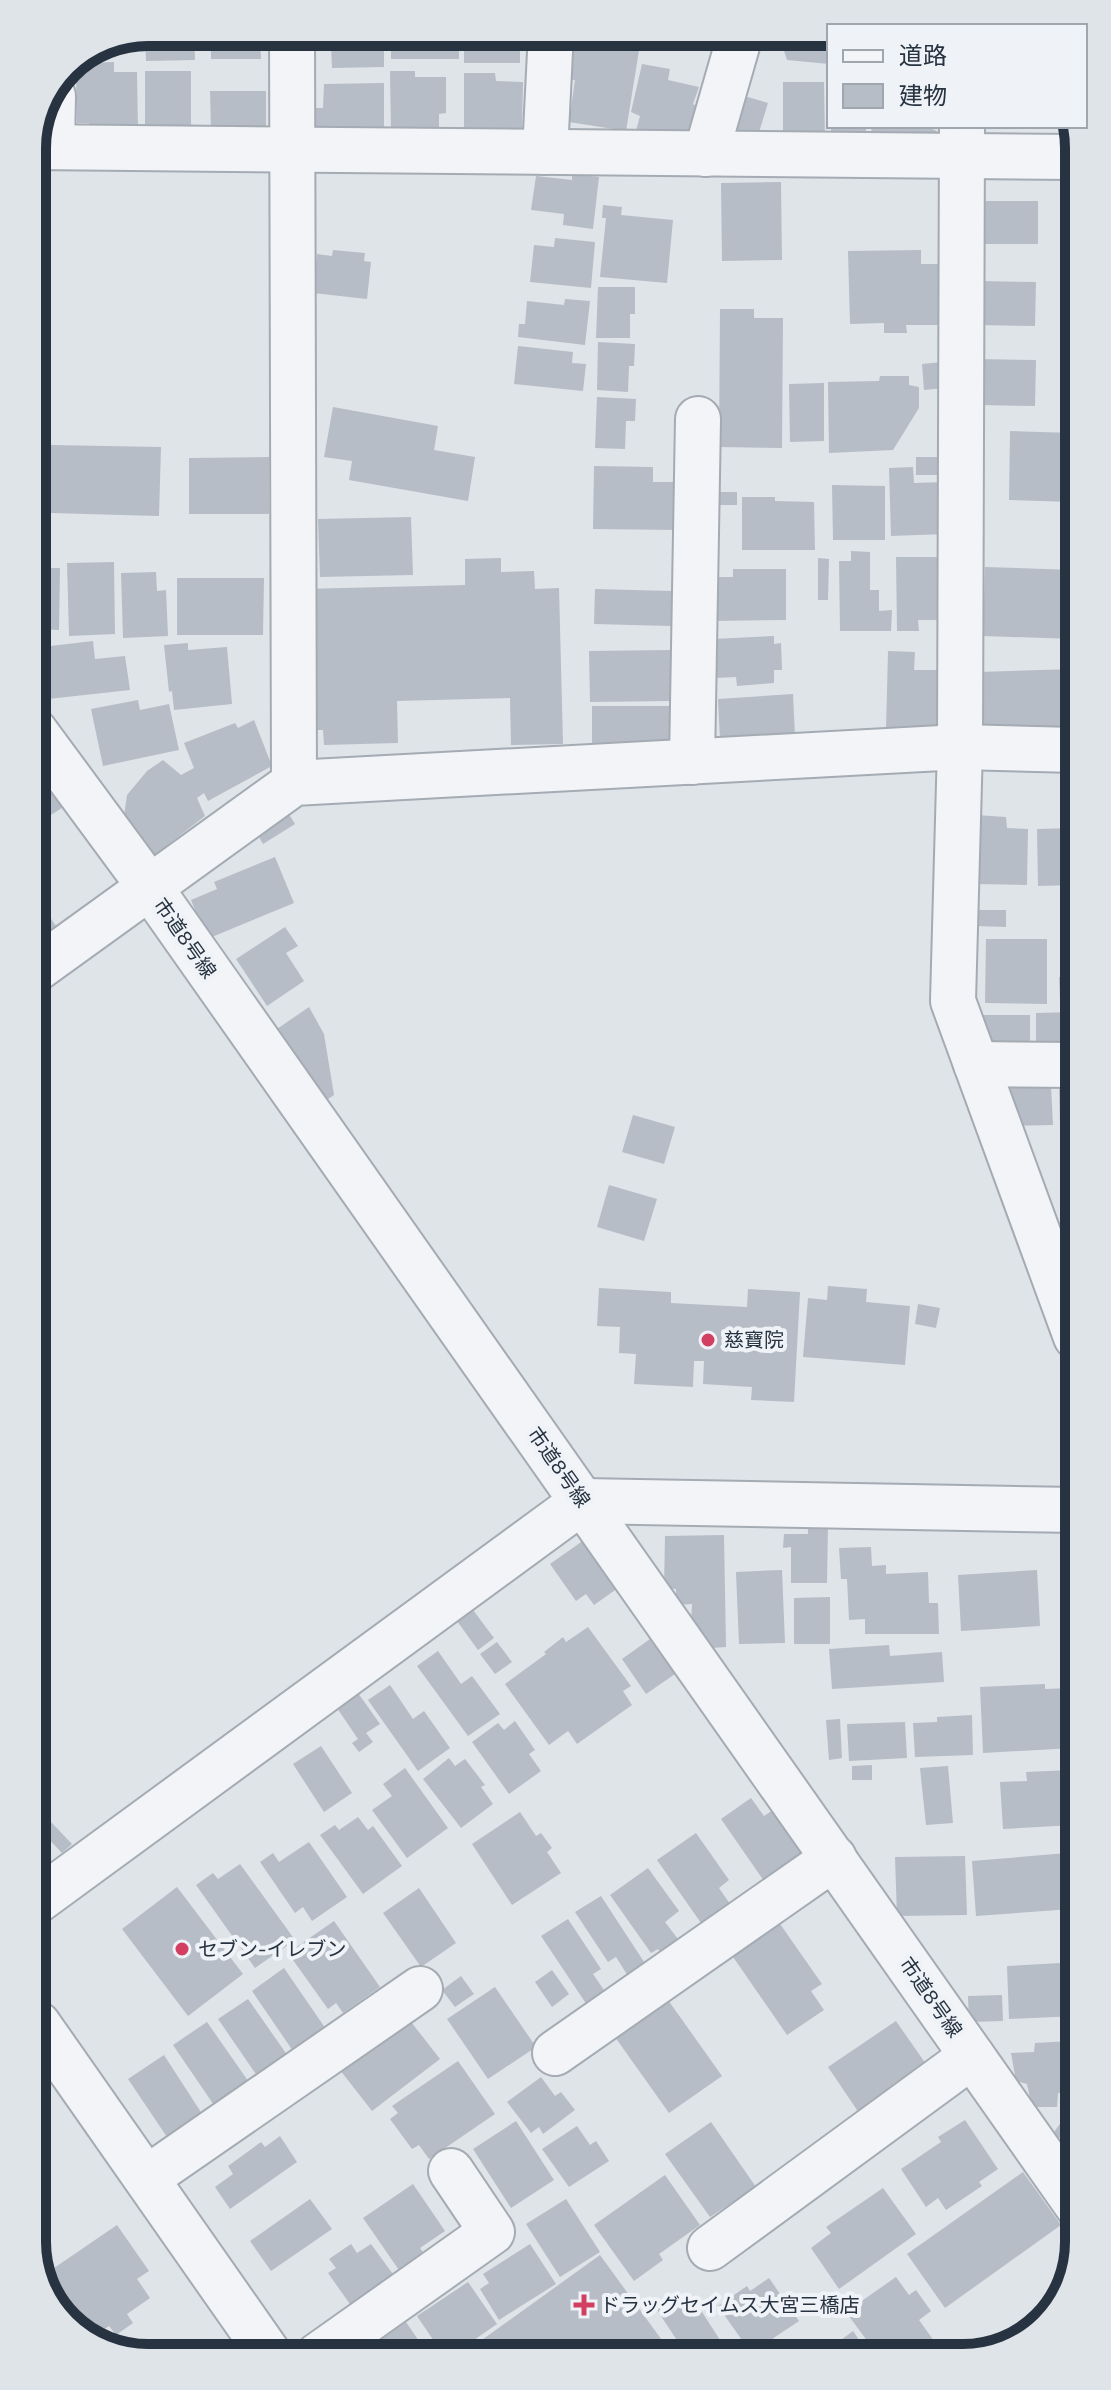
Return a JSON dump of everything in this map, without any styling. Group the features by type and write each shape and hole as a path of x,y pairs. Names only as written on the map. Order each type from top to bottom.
{"street":[{"path":"292,46 294,783"},
{"path":"545,152 550,46"},
{"path":"706,154 737,46"},
{"path":"46,147 706,154 962,141 1065,156"},
{"path":"962,141 960,747 953,1001 1065,1307"},
{"path":"692,762 698,419"},
{"name":"市道8号線","path":"46,746 149,886 1065,2188"},
{"path":"46,962 294,783 960,747 1065,750"},
{"path":"976,1064 1065,1065"},
{"path":"46,1894 583,1501 1065,1510"},
{"path":"555,2053 834,1858"},
{"path":"147,2178 420,1989"},
{"path":"46,2035 262,2344"},
{"path":"710,2248 972,2056"},
{"path":"334,2344 492,2232 451,2171"}],"building":[{"path":"145,46 194,46 195,60 146,61"},
{"path":"211,46 261,46 261,59 211,59"},
{"path":"331,46 384,46 384,67 332,68"},
{"path":"391,46 459,46 459,59 391,59"},
{"path":"464,46 520,46 520,63 464,63"},
{"path":"573,46 640,46 626,131 569,122 575,80 567,79"},
{"path":"782,46 827,46 827,64 787,60"},
{"path":"114,62 114,72 137,72 138,131 89,132 89,123 77,123 76,76 85,73 85,68 91,63"},
{"path":"642,64 670,69 668,80 699,87 693,104 702,109 694,142 636,131 640,116 631,112"},
{"path":"145,71 191,71 191,131 145,132"},
{"path":"390,71 415,71 415,77 446,77 446,113 439,114 439,132 391,132"},
{"path":"464,73 495,73 496,81 523,82 522,130 464,130"},
{"path":"783,82 824,82 825,142 783,142"},
{"path":"384,83 384,132 314,133 314,108 323,108 324,84"},
{"path":"210,91 266,91 266,132 211,132"},
{"path":"734,93 768,103 755,145 722,135"},
{"path":"831,128 866,128 866,137 831,136"},
{"path":"872,128 930,128 937,131 939,143 870,139"},
{"path":"572,174 599,177 593,229 563,225 564,214 531,210 536,176 572,180"},
{"path":"781,182 782,260 722,261 721,183"},
{"path":"982,201 1038,201 1038,244 982,244"},
{"path":"603,205 622,207 621,215 673,220 667,283 600,277 606,218 602,218"},
{"path":"555,238 595,242 591,288 530,282 534,245 554,247"},
{"path":"333,250 365,253 364,261 371,262 367,299 313,293 317,254 332,256"},
{"path":"921,250 921,264 939,264 941,325 906,325 907,333 884,333 884,323 850,324 848,251"},
{"path":"979,281 1036,282 1035,326 978,325"},
{"path":"598,287 635,287 635,314 630,314 630,338 596,338"},
{"path":"565,299 590,301 585,345 518,337 519,324 525,324 527,301 564,305"},
{"path":"720,309 754,309 754,318 783,318 782,448 719,447"},
{"path":"598,342 635,344 634,366 629,366 628,392 597,390"},
{"path":"518,346 573,352 572,363 586,364 583,391 514,384"},
{"path":"979,359 1036,360 1035,406 979,405"},
{"path":"943,362 945,388 924,390 922,364"},
{"path":"880,376 909,376 909,385 919,387 919,408 893,450 829,453 828,382 879,381"},
{"path":"824,383 824,441 790,442 789,384"},
{"path":"597,397 636,399 635,421 626,421 625,449 595,448"},
{"path":"333,407 438,426 434,450 475,457 468,501 349,480 352,461 324,457"},
{"path":"1010,431 1065,433 1065,502 1009,500"},
{"path":"51,445 161,447 159,516 50,513"},
{"path":"269,457 269,514 189,514 189,458"},
{"path":"916,457 948,457 948,475 916,475"},
{"path":"594,466 653,467 653,482 679,482 679,530 593,529"},
{"path":"913,467 914,483 945,482 946,534 891,536 889,468"},
{"path":"832,485 885,486 885,540 833,540"},
{"path":"713,492 737,492 737,505 714,505"},
{"path":"742,497 814,502 815,550 742,550"},
{"path":"411,517 413,575 320,577 318,519"},
{"path":"851,551 870,552 870,590 879,590 879,611 892,610 891,631 840,631 839,561 851,561"},
{"path":"896,557 943,557 944,620 918,620 919,631 897,631"},
{"path":"501,558 501,572 534,571 535,589 559,588 563,744 511,745 510,698 397,701 398,743 324,745 323,730 306,730 302,589 465,585 465,559"},
{"path":"818,558 829,559 828,600 818,600"},
{"path":"114,562 115,634 69,636 67,563"},
{"path":"985,567 1065,570 1065,639 983,636"},
{"path":"46,568 60,568 59,630 46,629"},
{"path":"733,569 786,569 786,620 714,621 713,577 733,577"},
{"path":"156,572 157,591 166,590 168,636 123,638 121,573"},
{"path":"177,578 264,578 263,635 177,635"},
{"path":"595,589 671,591 671,626 594,624"},
{"path":"774,636 774,644 781,643 782,670 774,670 774,683 737,686 736,677 715,678 713,639"},
{"path":"93,641 95,659 125,656 130,690 48,699 46,647"},
{"path":"188,643 188,650 227,647 232,704 174,710 164,645"},
{"path":"671,650 672,701 590,702 589,651"},
{"path":"888,651 915,652 914,670 941,670 939,732 886,730"},
{"path":"1065,669 1065,727 979,730 978,672"},
{"path":"793,694 795,736 720,740 718,699"},
{"path":"138,700 140,710 169,704 179,750 103,766 91,709"},
{"path":"592,706 676,706 676,745 592,745"},
{"path":"254,720 272,766 208,801 204,793 197,798 205,816 152,857 124,816 127,795 147,771 163,760 181,775 194,768 184,743 235,723 238,728"},
{"path":"46,772 68,804 46,818"},
{"path":"287,811 295,824 263,844 255,830"},
{"path":"976,815 1006,817 1007,828 1028,829 1027,885 974,884"},
{"path":"1065,828 1065,885 1038,886 1037,829"},
{"path":"275,857 294,903 207,939 191,900 217,889 214,882"},
{"path":"975,910 1006,910 1006,927 974,926"},
{"path":"46,912 58,929 46,937"},
{"path":"285,927 298,946 286,953 304,981 267,1006 236,959"},
{"path":"1060,936 1065,936 1065,957 1061,957"},
{"path":"986,939 1047,939 1047,1004 985,1003"},
{"path":"1059,977 1065,977 1065,1001 1060,1001"},
{"path":"309,1007 324,1034 334,1095 325,1101 274,1031"},
{"path":"1065,1012 1065,1051 1036,1051 1036,1013"},
{"path":"979,1015 1030,1015 1030,1052 983,1051"},
{"path":"1051,1086 1053,1125 1009,1126 1007,1088"},
{"path":"1059,1087 1065,1087 1065,1128 1060,1128"},
{"path":"633,1115 675,1127 664,1164 622,1152"},
{"path":"609,1185 657,1199 644,1241 597,1227"},
{"path":"828,1286 867,1289 866,1302 910,1306 905,1365 803,1357 808,1298 827,1300"},
{"name":"慈寶院","path":"599,1288 671,1292 671,1303 747,1307 748,1289 800,1292 794,1402 751,1400 752,1387 703,1384 704,1361 694,1361 693,1387 634,1384 636,1354 619,1353 620,1327 597,1326"},
{"path":"918,1304 940,1308 936,1328 915,1324"},
{"path":"808,1524 828,1524 827,1583 791,1583 791,1547 783,1548 784,1534 808,1534"},
{"path":"724,1535 726,1647 711,1648 691,1624 692,1604 676,1605 676,1589 664,1588 665,1536"},
{"path":"584,1540 618,1588 594,1605 586,1594 576,1601 550,1564"},
{"path":"871,1547 872,1566 886,1565 886,1574 928,1572 929,1603 938,1603 939,1634 865,1634 865,1619 849,1620 847,1579 841,1579 839,1548"},
{"path":"782,1570 785,1643 739,1644 736,1572"},
{"path":"1037,1570 1040,1626 961,1631 958,1575"},
{"path":"830,1597 830,1644 794,1644 794,1598"},
{"path":"473,1610 494,1638 478,1650 457,1621"},
{"path":"588,1627 631,1686 623,1691 632,1705 577,1744 568,1731 549,1745 505,1684 546,1654 544,1652 563,1637 566,1642"},
{"path":"650,1639 675,1674 646,1694 622,1659"},
{"path":"497,1642 512,1662 495,1674 480,1654"},
{"path":"889,1645 890,1656 942,1652 944,1682 832,1689 829,1649"},
{"path":"438,1651 461,1684 472,1676 500,1714 468,1736 417,1666"},
{"path":"1045,1684 1045,1689 1065,1688 1065,1748 983,1753 980,1687"},
{"path":"390,1685 413,1719 424,1711 450,1748 418,1771 368,1700"},
{"path":"358,1693 380,1724 366,1733 373,1742 359,1752 352,1743 358,1739 337,1708"},
{"path":"972,1715 973,1755 915,1757 913,1723 937,1722 937,1717"},
{"path":"840,1719 842,1758 829,1760 826,1720"},
{"path":"515,1721 535,1750 529,1754 541,1771 509,1794 472,1742 498,1723 504,1730"},
{"path":"905,1722 907,1758 849,1761 847,1724"},
{"path":"321,1746 352,1793 324,1812 293,1764"},
{"path":"449,1758 455,1766 465,1759 485,1785 481,1787 493,1804 461,1828 423,1779"},
{"path":"872,1765 872,1780 852,1780 852,1766"},
{"path":"948,1766 953,1823 926,1825 920,1768"},
{"path":"405,1768 448,1828 407,1858 372,1810 392,1796 383,1784"},
{"path":"1065,1770 1065,1825 1003,1829 1000,1782 1027,1781 1026,1772"},
{"path":"751,1798 764,1816 776,1808 809,1855 766,1884 721,1819"},
{"path":"520,1812 536,1836 541,1833 552,1848 547,1852 561,1873 512,1905 472,1844"},
{"path":"358,1817 368,1830 373,1826 402,1866 363,1894 320,1835 335,1825 339,1830"},
{"path":"49,1820 72,1844 62,1853 46,1836"},
{"path":"696,1833 729,1880 719,1888 730,1904 701,1923 657,1860"},
{"path":"309,1842 347,1897 312,1921 303,1907 295,1913 260,1862 273,1853 279,1862"},
{"path":"1065,1853 1065,1910 976,1916 972,1861"},
{"path":"965,1856 967,1915 897,1916 895,1857"},
{"path":"240,1864 295,1940 255,1968 196,1885 213,1873 218,1879"},
{"path":"648,1868 679,1911 665,1922 681,1943 663,1956 658,1949 651,1953 610,1895"},
{"path":"177,1887 243,1974 188,2016 122,1929"},
{"path":"419,1888 456,1943 421,1967 383,1913"},
{"path":"601,1896 646,1965 628,1976 616,1957 608,1962 575,1912"},
{"path":"568,1919 601,1969 593,1974 606,1993 587,2005 541,1936"},
{"path":"334,1921 380,1987 343,2013 336,2003 328,2009 288,1953"},
{"path":"778,1921 822,1984 811,1991 824,2010 787,2035 731,1954"},
{"path":"1065,1963 1065,2017 1009,2019 1007,1966"},
{"path":"284,1968 328,2032 295,2054 252,1991"},
{"path":"552,1970 569,1994 552,2007 535,1982"},
{"path":"461,1976 474,1994 455,2007 442,1990"},
{"path":"495,1987 536,2047 488,2079 447,2019"},
{"path":"1002,1995 1003,2021 969,2022 968,1996"},
{"path":"248,1999 290,2059 260,2080 218,2019"},
{"path":"668,2000 722,2076 669,2113 615,2037"},
{"path":"408,2018 440,2059 372,2111 340,2070"},
{"path":"896,2021 928,2067 859,2113 828,2067"},
{"path":"207,2022 253,2088 218,2111 173,2045"},
{"path":"1065,2041 1065,2094 1058,2093 1057,2107 1032,2107 1027,2084 1016,2081 1011,2053 1034,2052 1035,2043"},
{"path":"164,2055 206,2120 171,2143 128,2079"},
{"path":"458,2061 495,2114 429,2159 419,2145 412,2149 390,2119 398,2113 392,2106"},
{"path":"541,2077 555,2096 561,2092 575,2110 543,2134 539,2127 531,2133 507,2102"},
{"path":"1065,2117 1065,2140 1052,2135"},
{"path":"965,2120 998,2169 979,2182 982,2186 946,2210 938,2198 926,2207 901,2169 941,2142 938,2137"},
{"path":"516,2121 554,2180 511,2208 473,2149"},
{"path":"711,2122 756,2187 710,2217 665,2154"},
{"path":"577,2126 590,2145 596,2141 609,2161 569,2187 542,2149"},
{"path":"280,2136 297,2162 230,2209 215,2187 233,2174 228,2166 261,2142 265,2147"},
{"path":"1023,2172 1061,2225 945,2308 907,2254"},
{"path":"665,2175 700,2225 659,2254 663,2260 634,2281 594,2225"},
{"path":"413,2184 445,2231 420,2248 426,2256 401,2273 363,2218"},
{"path":"883,2188 916,2234 839,2289 811,2248 831,2233 826,2227"},
{"path":"310,2199 332,2229 271,2271 250,2241"},
{"path":"566,2199 600,2252 560,2277 526,2224"},
{"path":"117,2225 149,2271 137,2279 150,2298 127,2314 133,2323 116,2335 109,2326 101,2332 86,2323 67,2304 50,2271"},
{"path":"351,2244 357,2253 371,2244 395,2277 352,2307 328,2273 336,2268 329,2259"},
{"path":"530,2244 556,2284 499,2320 480,2289 489,2283 483,2274"},
{"name":"ドラッグセイムス大宮三橋店","path":"600,2255 665,2344 476,2344"},
{"path":"896,2277 909,2295 916,2290 931,2311 919,2320 936,2344 869,2344 846,2312"},
{"path":"769,2278 799,2321 764,2344 745,2344 718,2306 747,2286 750,2291"},
{"path":"468,2282 497,2324 468,2344 436,2344 417,2316"},
{"path":"678,2292 694,2317 702,2312 723,2344 679,2344 655,2307"},
{"path":"406,2322 421,2344 375,2344"},
{"path":"853,2331 862,2344 836,2344"}],"place":[{"name":"慈寶院","path":"708,1340"},
{"name":"セブン-イレブン","path":"182,1949"},
{"name":"ドラッグセイムス大宮三橋店","path":"584,2305"}]}
